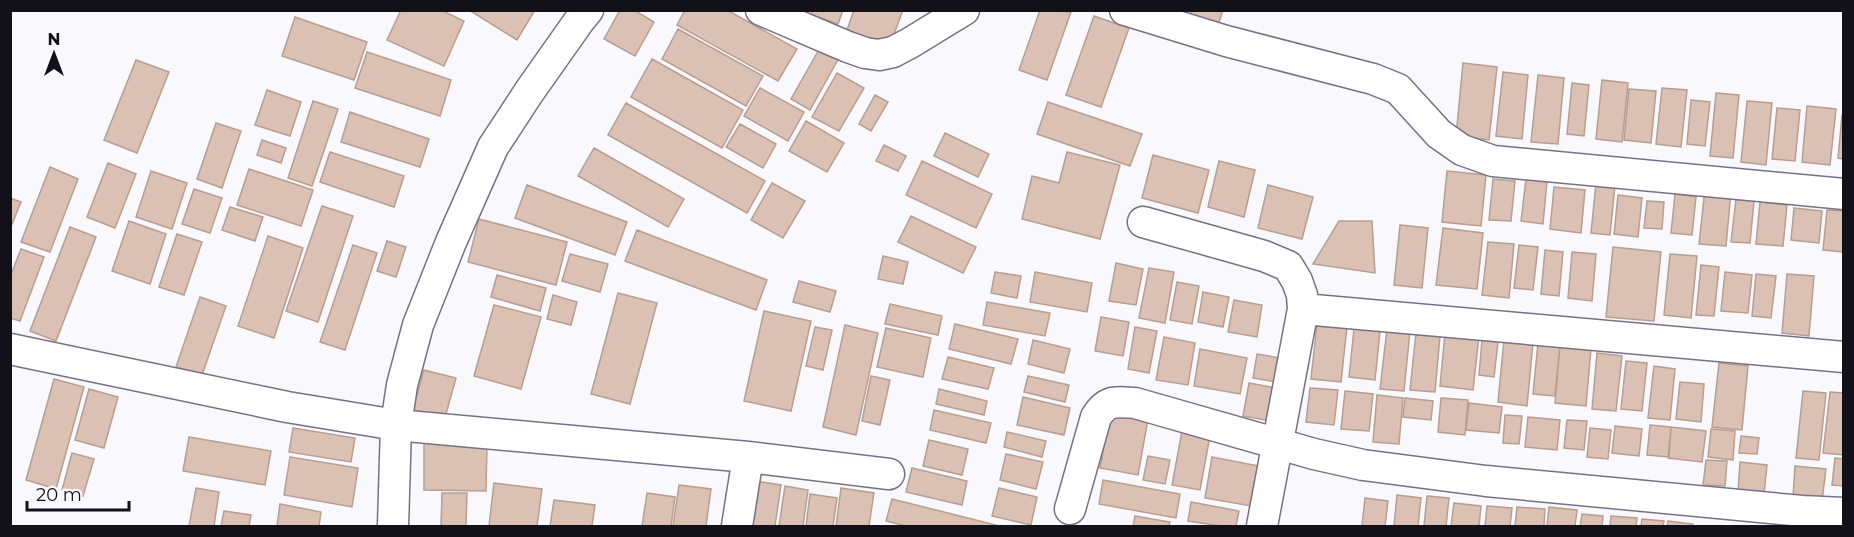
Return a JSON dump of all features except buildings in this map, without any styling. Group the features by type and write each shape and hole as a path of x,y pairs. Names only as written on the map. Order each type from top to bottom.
{"street":[{"path":"393,526 396,425 402,385 418,325 451,242 493,147 588,10"},
{"path":"761,10 848,47 879,55 893,52 964,10"},
{"path":"1125,10 1226,41 1390,85 1398,89 1439,134 1462,150 1492,161 1844,194"},
{"path":"1143,222 1264,256 1288,266 1300,295 1262,526"},
{"path":"1300,295 1844,357"},
{"path":"10,350 287,407 396,425 748,457 889,474"},
{"path":"1070,509 1096,417 1102,408 1111,403 1135,403 1314,454 1363,465 1486,481 1844,513"},
{"path":"737,526 748,457"}]}
